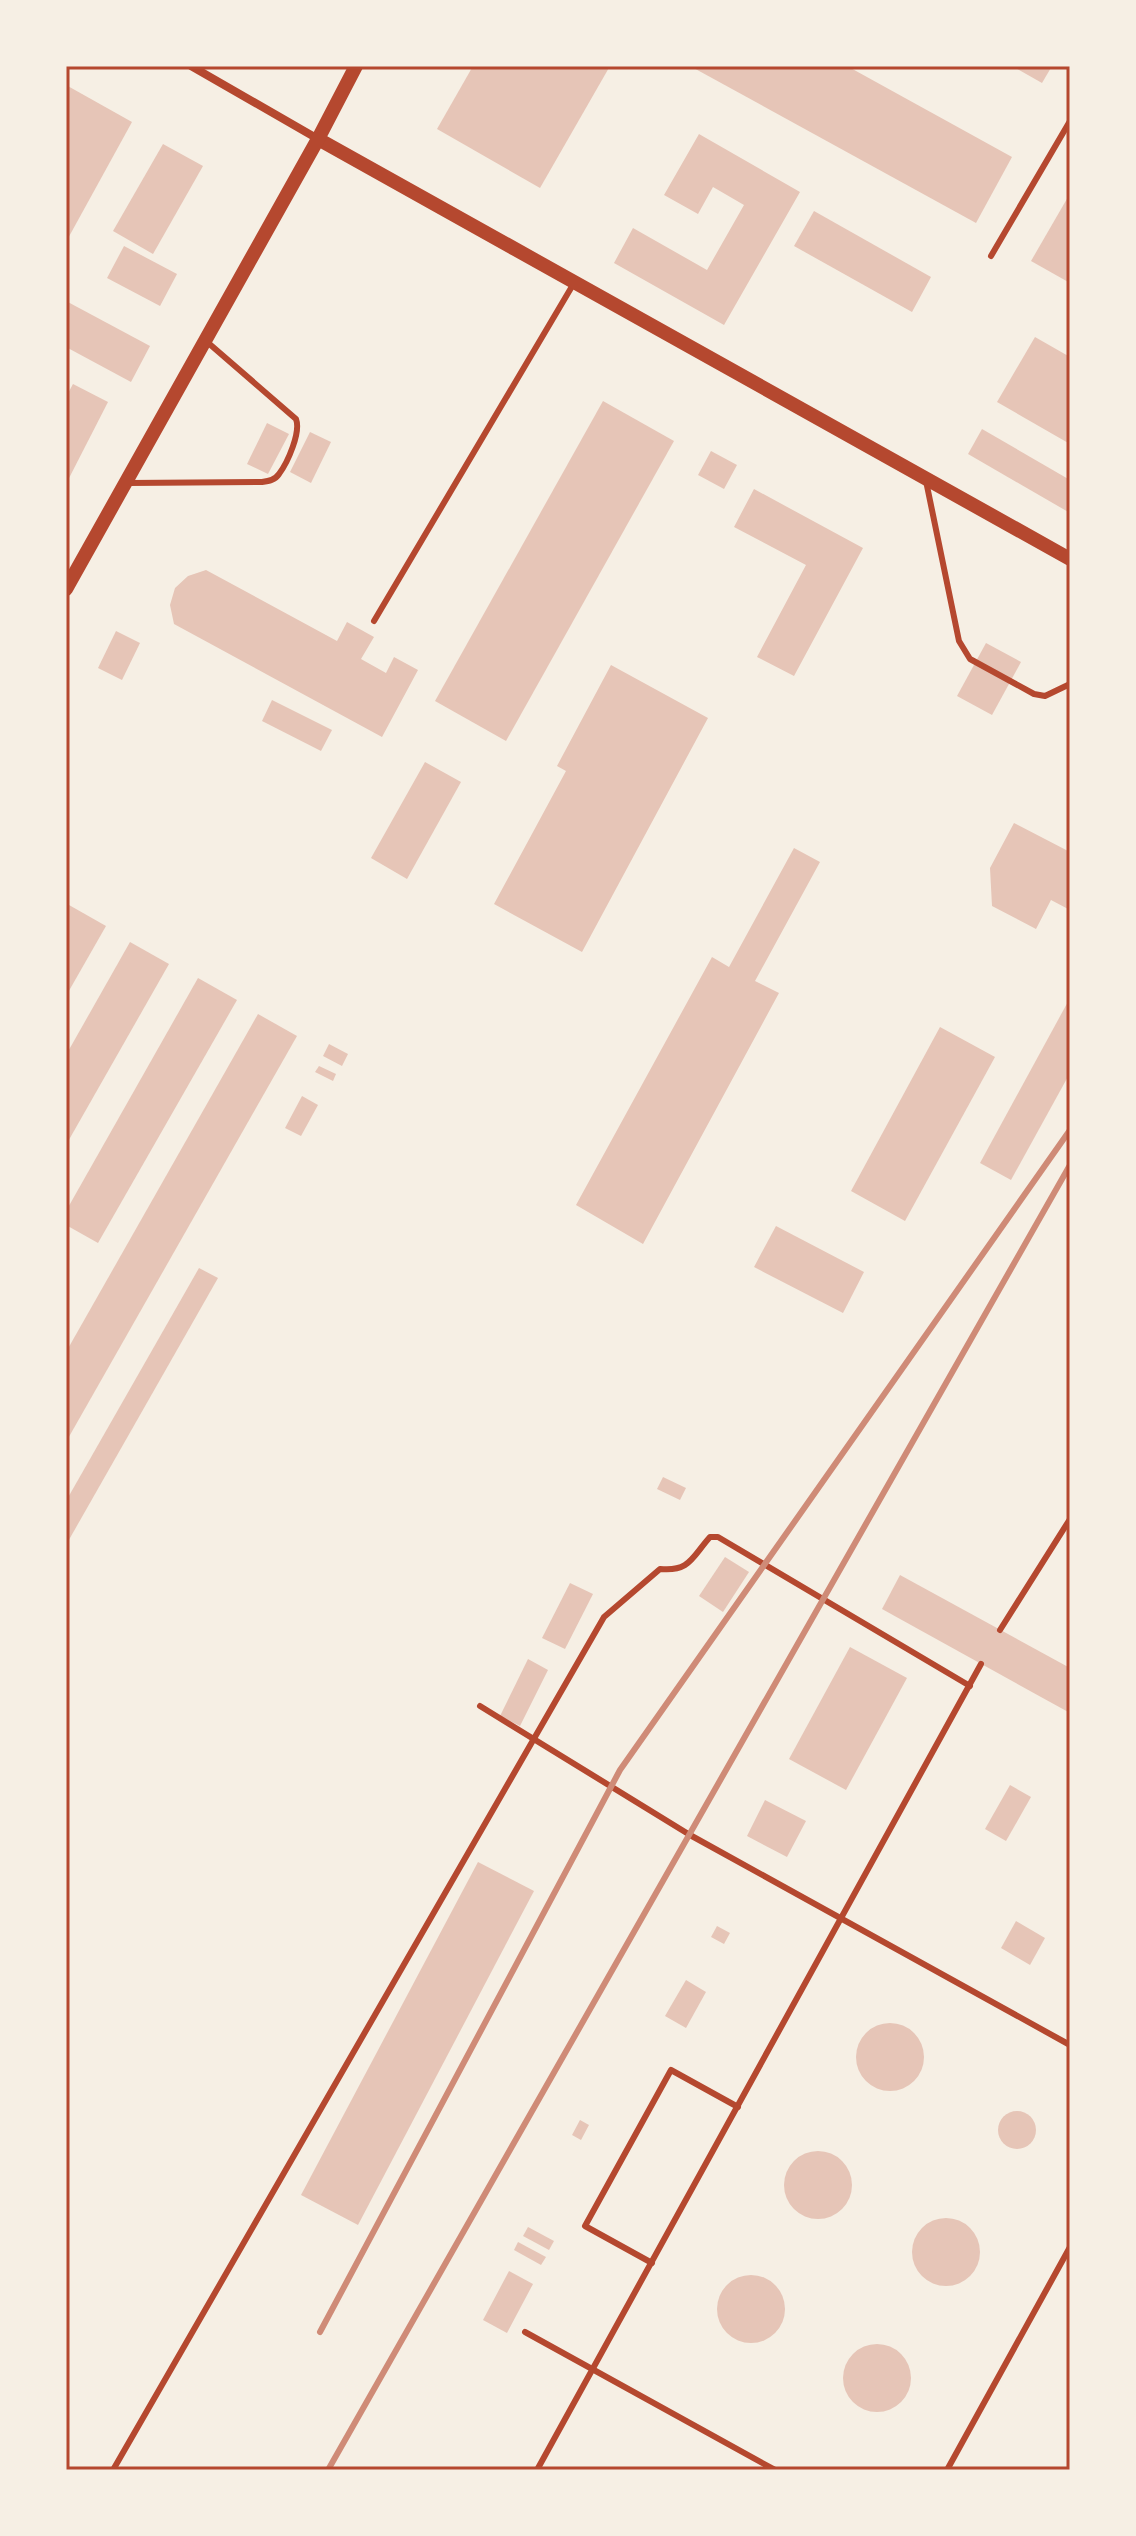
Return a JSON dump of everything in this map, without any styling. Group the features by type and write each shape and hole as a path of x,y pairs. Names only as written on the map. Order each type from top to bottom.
{"street":[{"path":"191,66 1070,559"},
{"path":"66,589 356,66"}],"lane":[{"path":"991,256 1070,121"},
{"path":"374,621 574,283"},
{"path":"125,483 262,482 272,480 280,473 299,424 206,341"},
{"path":"925,479 956,628 964,652 970,659 1034,694 1045,696 1070,684"},
{"path":"1000,1630 1070,1519"},
{"path":"113,2470 604,1617 660,1569 676,1571 686,1566 710,1537 718,1537 970,1686"},
{"path":"537,2470 981,1664"},
{"path":"480,1706 690,1835 1070,2045"},
{"path":"652,2263 585,2226 671,2070 738,2107"},
{"path":"947,2470 1070,2247"},
{"path":"525,2332 775,2470"}],"building":[{"path":"473,66 610,66 540,188 437,129"},
{"path":"690,66 847,66 1012,157 976,223"},
{"path":"1012,66 1052,66 1042,83"},
{"path":"66,85 132,122 66,242"},
{"path":"699,134 800,192 724,325 614,263 633,228 707,270 744,205 713,187 698,214 664,195"},
{"path":"163,144 203,166 153,254 113,231"},
{"path":"1070,198 1070,283 1031,261"},
{"path":"814,211 931,277 912,312 794,246"},
{"path":"124,246 177,274 160,306 107,278"},
{"path":"66,301 150,346 131,382 66,347"},
{"path":"1035,337 1070,357 1070,444 997,402"},
{"path":"73,384 108,402 66,484 66,397"},
{"path":"603,401 674,441 506,741 435,701"},
{"path":"267,423 289,434 268,474 247,464"},
{"path":"982,429 1070,480 1070,513 968,454"},
{"path":"310,432 331,442 311,483 290,472"},
{"path":"711,451 737,465 724,489 698,475"},
{"path":"754,489 863,548 794,676 757,657 806,565 734,527"},
{"path":"206,570 337,641 347,622 374,637 361,659 386,673 394,657 418,670 382,737 174,624 170,605 175,588 188,576"},
{"path":"116,631 140,643 122,680 98,668"},
{"path":"986,643 1021,662 992,715 957,696"},
{"path":"611,665 708,718 582,952 494,904 566,771 557,766"},
{"path":"272,700 332,730 321,751 262,721"},
{"path":"425,762 461,782 407,879 371,858"},
{"path":"1014,823 1070,852 1070,910 1051,900 1036,929 992,906 990,868"},
{"path":"794,848 820,862 755,981 779,993 643,1244 576,1205 712,957 729,967"},
{"path":"69,905 106,926 66,996 66,909"},
{"path":"130,942 169,964 66,1145 66,1055"},
{"path":"198,978 237,1000 98,1243 66,1225 66,1211"},
{"path":"1070,998 1070,1073 1011,1180 980,1163"},
{"path":"258,1014 297,1036 66,1442 66,1352"},
{"path":"940,1027 995,1057 905,1221 851,1191"},
{"path":"329,1044 348,1054 342,1066 323,1056"},
{"path":"319,1066 336,1074 333,1081 315,1072"},
{"path":"302,1096 318,1105 301,1136 285,1128"},
{"path":"776,1226 864,1272 843,1313 754,1267"},
{"path":"199,1268 218,1278 66,1545 66,1501"},
{"path":"663,1477 686,1488 680,1500 657,1489"},
{"path":"725,1557 749,1572 723,1612 699,1596"},
{"path":"900,1575 1070,1668 1070,1713 882,1609"},
{"path":"570,1583 593,1594 565,1649 542,1638"},
{"path":"850,1647 907,1678 846,1790 789,1759"},
{"path":"528,1659 548,1670 520,1726 500,1716"},
{"path":"1010,1785 1031,1797 1006,1841 985,1829"},
{"path":"765,1800 806,1821 787,1857 747,1836"},
{"path":"478,1862 534,1891 358,2225 301,2195"},
{"path":"1016,1921 1045,1938 1030,1965 1001,1948"},
{"path":"717,1926 730,1933 724,1944 711,1937"},
{"path":"686,1980 706,1992 686,2028 665,2016"},
{"path":"883,2023 897,2023 909,2028 919,2038 924,2057 919,2076 909,2086 897,2091 883,2091 871,2086 861,2076 856,2064 856,2050 861,2038 871,2028"},
{"path":"1017,2111 1031,2116 1036,2130 1031,2144 1017,2149 1003,2144 998,2130 1003,2116"},
{"path":"580,2120 589,2125 581,2140 572,2135"},
{"path":"811,2151 825,2151 837,2156 847,2166 852,2185 847,2204 837,2214 825,2219 811,2219 799,2214 789,2204 784,2192 784,2178 789,2166 799,2156"},
{"path":"939,2218 953,2218 965,2223 975,2233 980,2252 975,2271 965,2281 953,2286 939,2286 927,2281 917,2271 912,2259 912,2245 917,2233 927,2223"},
{"path":"528,2227 554,2241 549,2250 523,2236"},
{"path":"518,2242 546,2257 541,2265 514,2250"},
{"path":"509,2271 533,2284 507,2333 483,2320"},
{"path":"744,2275 758,2275 770,2280 780,2290 785,2309 780,2328 770,2338 758,2343 744,2343 732,2338 722,2328 717,2316 717,2302 722,2290 732,2280"},
{"path":"870,2344 884,2344 896,2349 906,2359 911,2378 906,2397 896,2407 884,2412 870,2412 858,2407 848,2397 843,2385 843,2371 848,2359 858,2349"}],"railway":[{"path":"320,2332 620,1770 1070,1130"},
{"path":"328,2470 1070,1165"}]}
